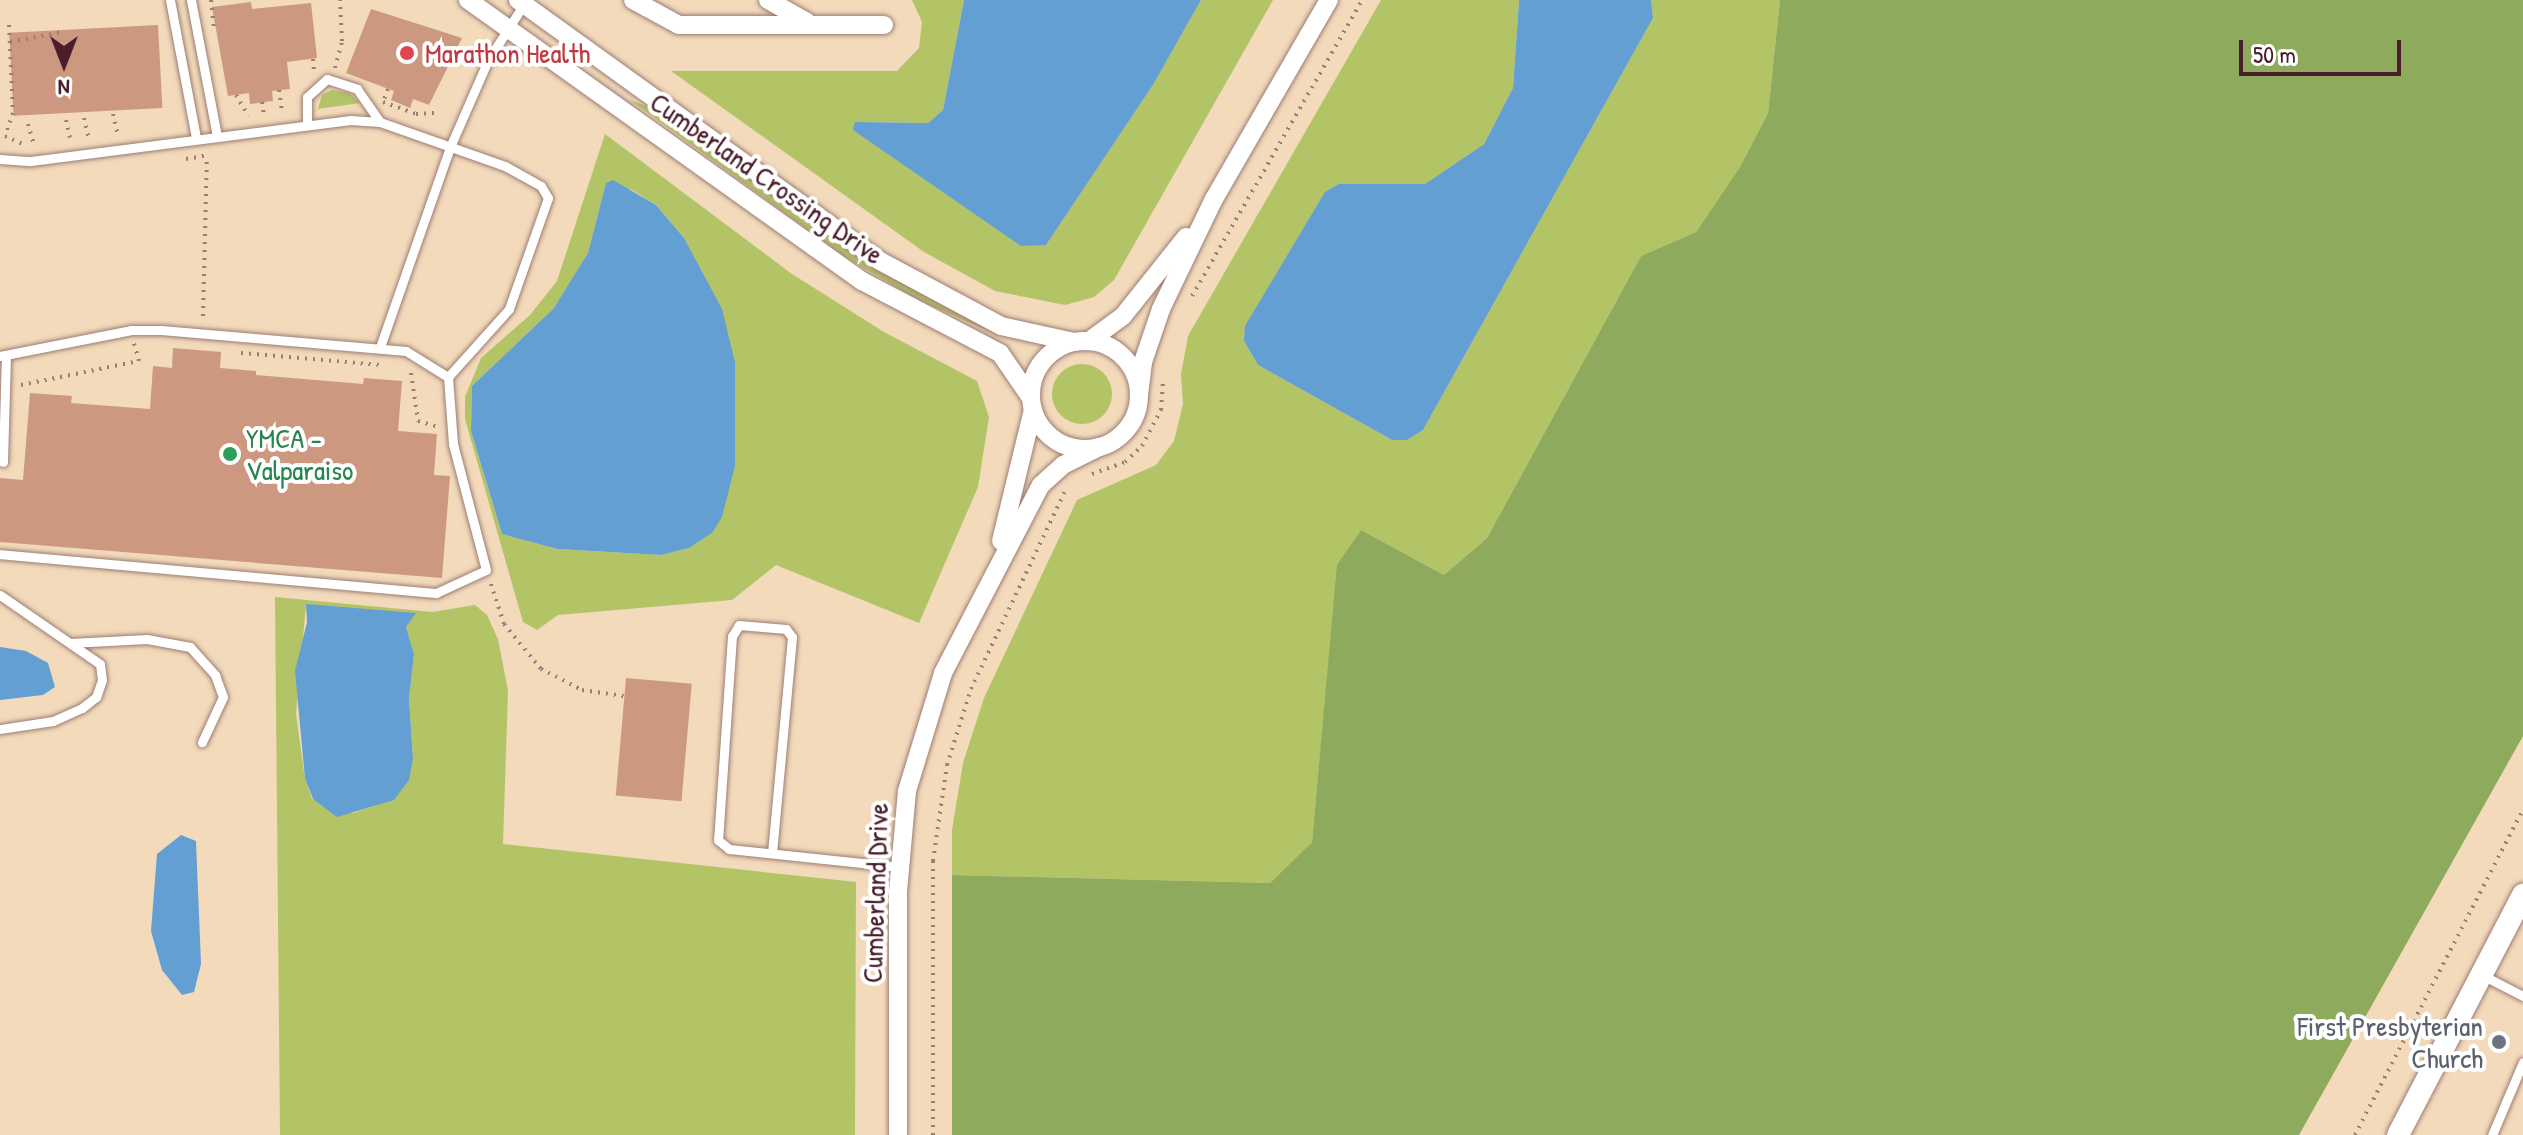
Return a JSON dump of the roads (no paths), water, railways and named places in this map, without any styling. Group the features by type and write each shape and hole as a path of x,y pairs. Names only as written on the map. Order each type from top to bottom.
{"street":[{"name":"Cumberland Crossing Drive","path":"468,0 850,274 1000,353 1032,404"},
{"path":"633,0 679,25 807,22 884,25"},
{"path":"768,0 807,22"},
{"path":"1214,199 1123,316 1039,366 1032,404 1061,445 1099,447 1128,428 1139,395 1143,362 1161,309 1214,199 1329,0"},
{"name":"Cumberland Crossing Drive","path":"521,2 880,261 1001,326 1081,342"},
{"path":"1081,342 1117,351 1128,362 1139,395"},
{"name":"Cumberland Drive","path":"992,574 1024,464 1032,404"},
{"name":"Cumberland Drive","path":"898,1135 900,867 907,791 943,673 1041,485 1063,465 1099,447"},
{"path":"2398,1135 2523,895"}],"lane":[{"path":"170,0 196,138"},
{"path":"191,0 217,136"},
{"path":"380,347 450,147 521,2"},
{"path":"307,125 307,97 327,79 357,89 380,122"},
{"path":"0,159 31,161 307,125 380,122 526,175 548,198 509,309 448,377 453,444 486,570 436,593 0,554"},
{"path":"3,462 3,355 131,330 380,347 416,354 448,377"},
{"path":"0,595 100,664 102,680 96,697 53,721 0,729"},
{"path":"772,853 792,637 786,629 739,625 732,636 718,840 729,849 900,867"},
{"path":"70,643 147,639 190,647 215,675 223,697 202,742"},
{"path":"2482,975 2523,996"},
{"path":"2492,1135 2523,1062"}],"water":[{"path":"964,0 1201,0 1153,85 1046,245 1021,246 853,130 855,122 928,123 943,110"},
{"path":"1519,0 1651,0 1653,18 1423,430 1407,440 1392,440 1258,365 1244,341 1245,326 1325,192 1339,184 1425,184 1484,144 1513,88"},
{"path":"613,180 656,205 684,238 722,309 735,362 735,466 722,517 712,533 689,548 661,555 557,549 502,534 471,431 472,386 554,308 588,253 606,183"},
{"path":"306,604 416,613 406,627 414,654 409,699 413,758 409,780 394,800 337,817 313,799 305,779 295,671 307,622"},
{"path":"0,647 26,651 48,663 55,687 43,695 0,700"},
{"path":"181,835 196,841 201,964 194,992 182,995 162,970 151,931 157,854"}],"place":[{"name":"Marathon Health","path":"407,53"},
{"name":"YMCA - Valparaiso","path":"230,454"},
{"name":"First Presbyterian Church","path":"2499,1042"}]}
